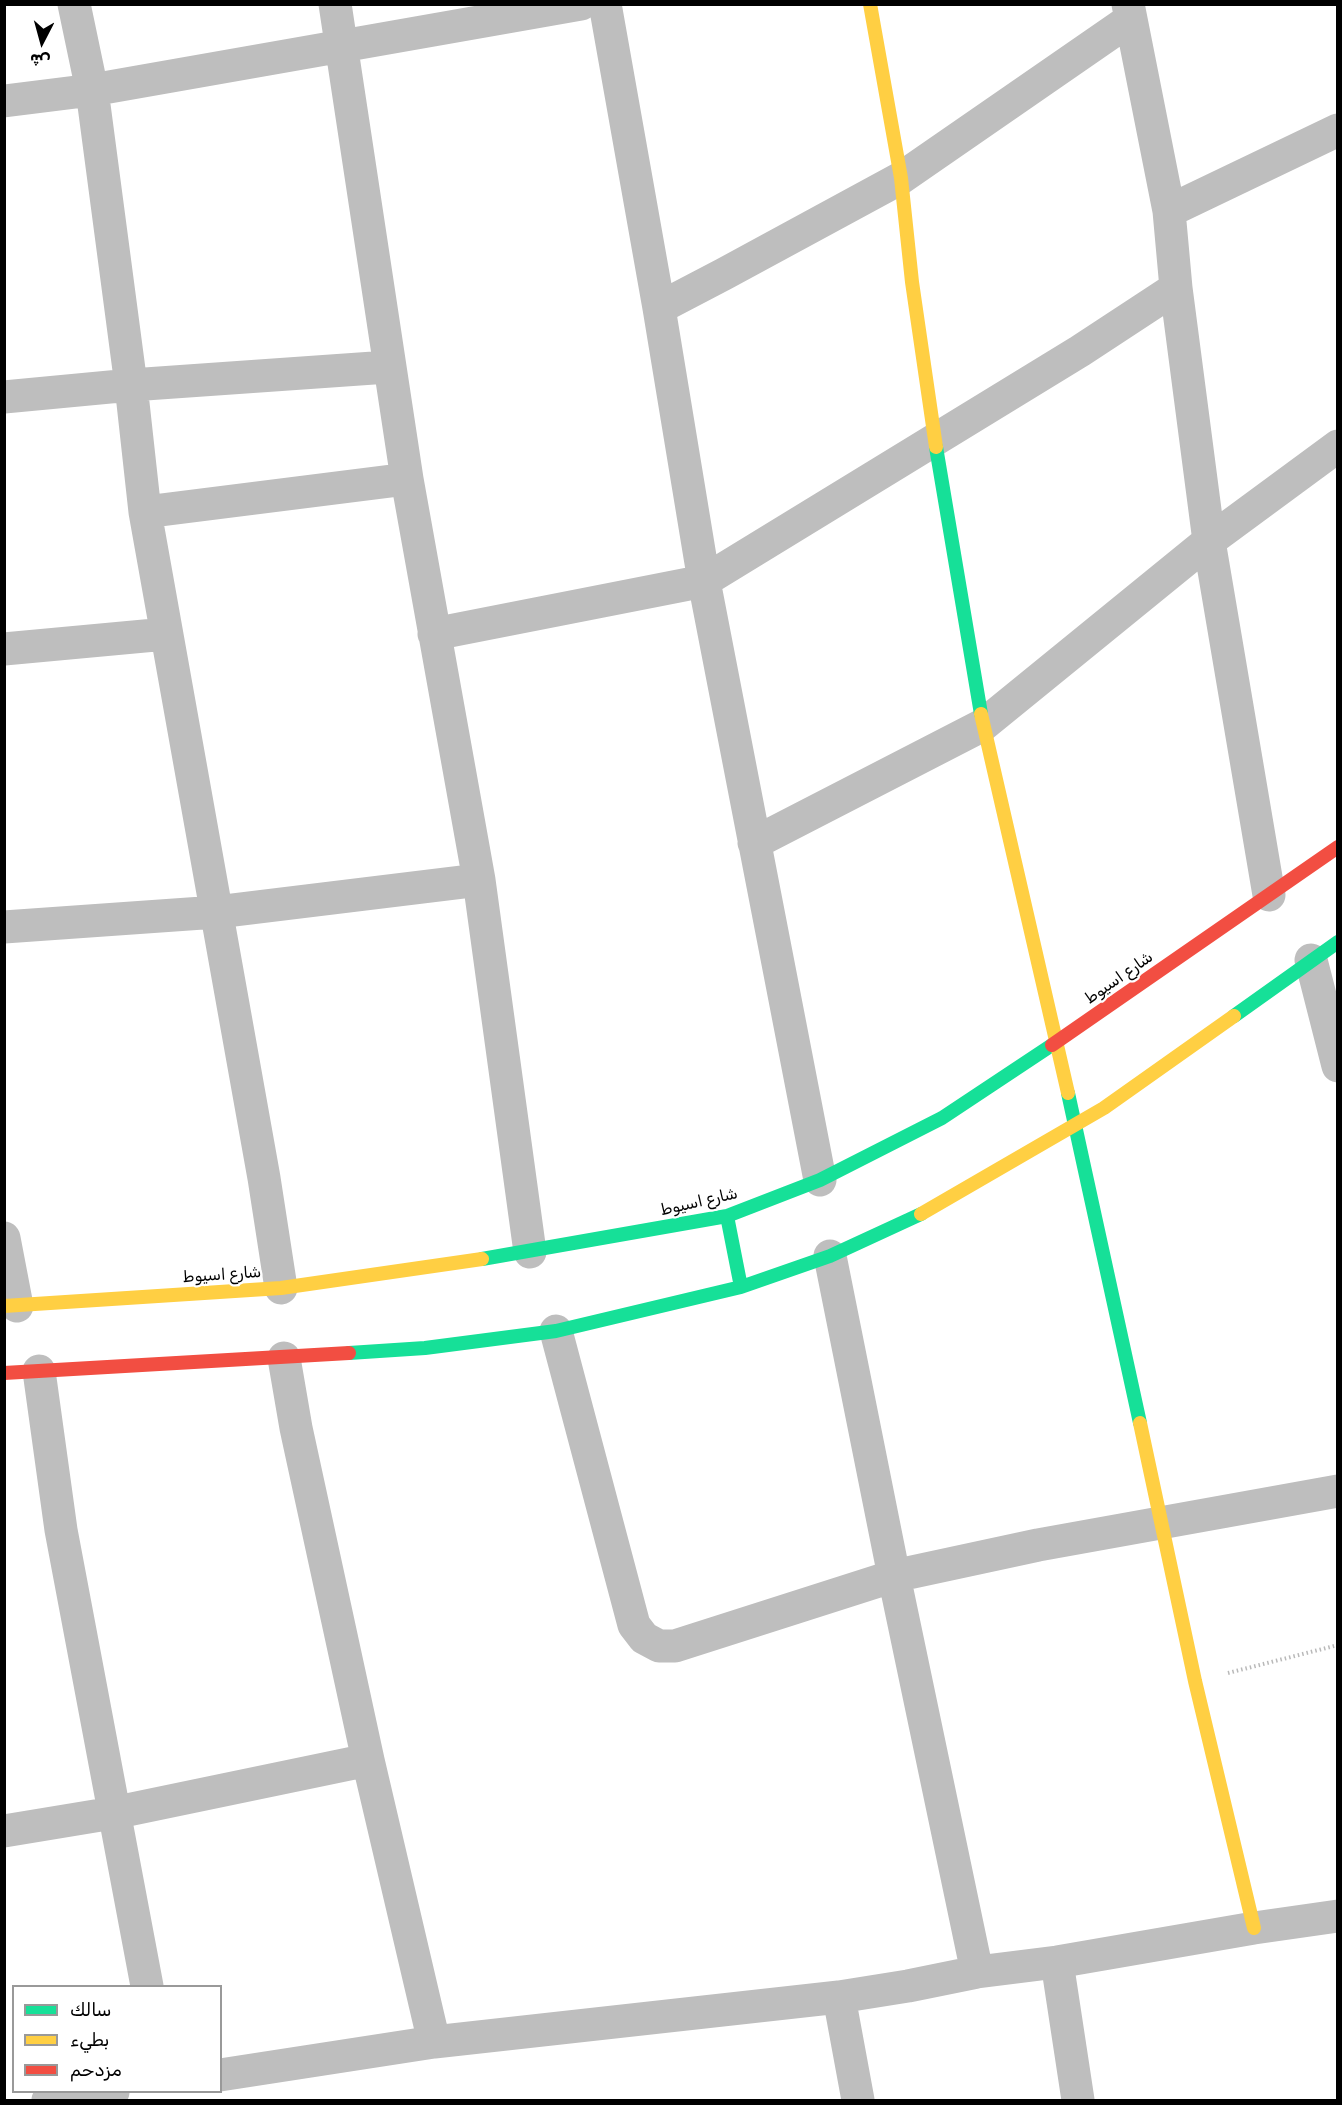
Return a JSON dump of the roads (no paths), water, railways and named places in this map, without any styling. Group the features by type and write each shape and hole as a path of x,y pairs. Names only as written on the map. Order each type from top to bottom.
{"street":[{"path":"74,4 92,90 131,385 145,512 264,1178 281,1288"},
{"path":"335,4 406,479 479,879 530,1252"},
{"path":"4,101 92,90 581,4"},
{"path":"605,4 659,308 704,581 820,1180"},
{"path":"870,4 901,178 912,282 935,441 983,725 1076,1125 1195,1681 1254,1928"},
{"path":"659,308 901,178 1129,12 1169,212 1176,288 1209,541 1269,895"},
{"path":"1169,212 1338,130"},
{"path":"434,634 704,581 1080,351 1176,288"},
{"path":"4,397 131,385 388,367"},
{"path":"754,843 983,725 1209,541 1338,446"},
{"path":"145,512 406,479"},
{"path":"4,649 166,634"},
{"name":"شارع اسيوط","path":"11,1306 281,1288 530,1252 728,1216 820,1180 942,1118 1338,847"},
{"path":"4,927 217,912 479,879"},
{"path":"4,1373 425,1348 556,1331 741,1287 830,1256 930,1210 1104,1108 1338,942"},
{"path":"1311,960 1338,1066"},
{"path":"728,1216 741,1287"},
{"path":"4,1238 11,1306"},
{"path":"830,1256 977,1972"},
{"path":"556,1331 634,1625 644,1638 659,1646 675,1646 894,1576 1038,1545 1338,1491"},
{"path":"284,1358 299,1440 368,1760 434,2042"},
{"path":"39,1371 61,1530 147,1985"},
{"path":"4,1831 113,1813 368,1760"},
{"path":"222,2074 434,2042 839,1997 977,1972 1057,1962 1338,1916"},
{"path":"1057,1962 1078,2100"},
{"path":"839,1997 858,2100"},
{"path":"48,2100 99,2093"}]}
